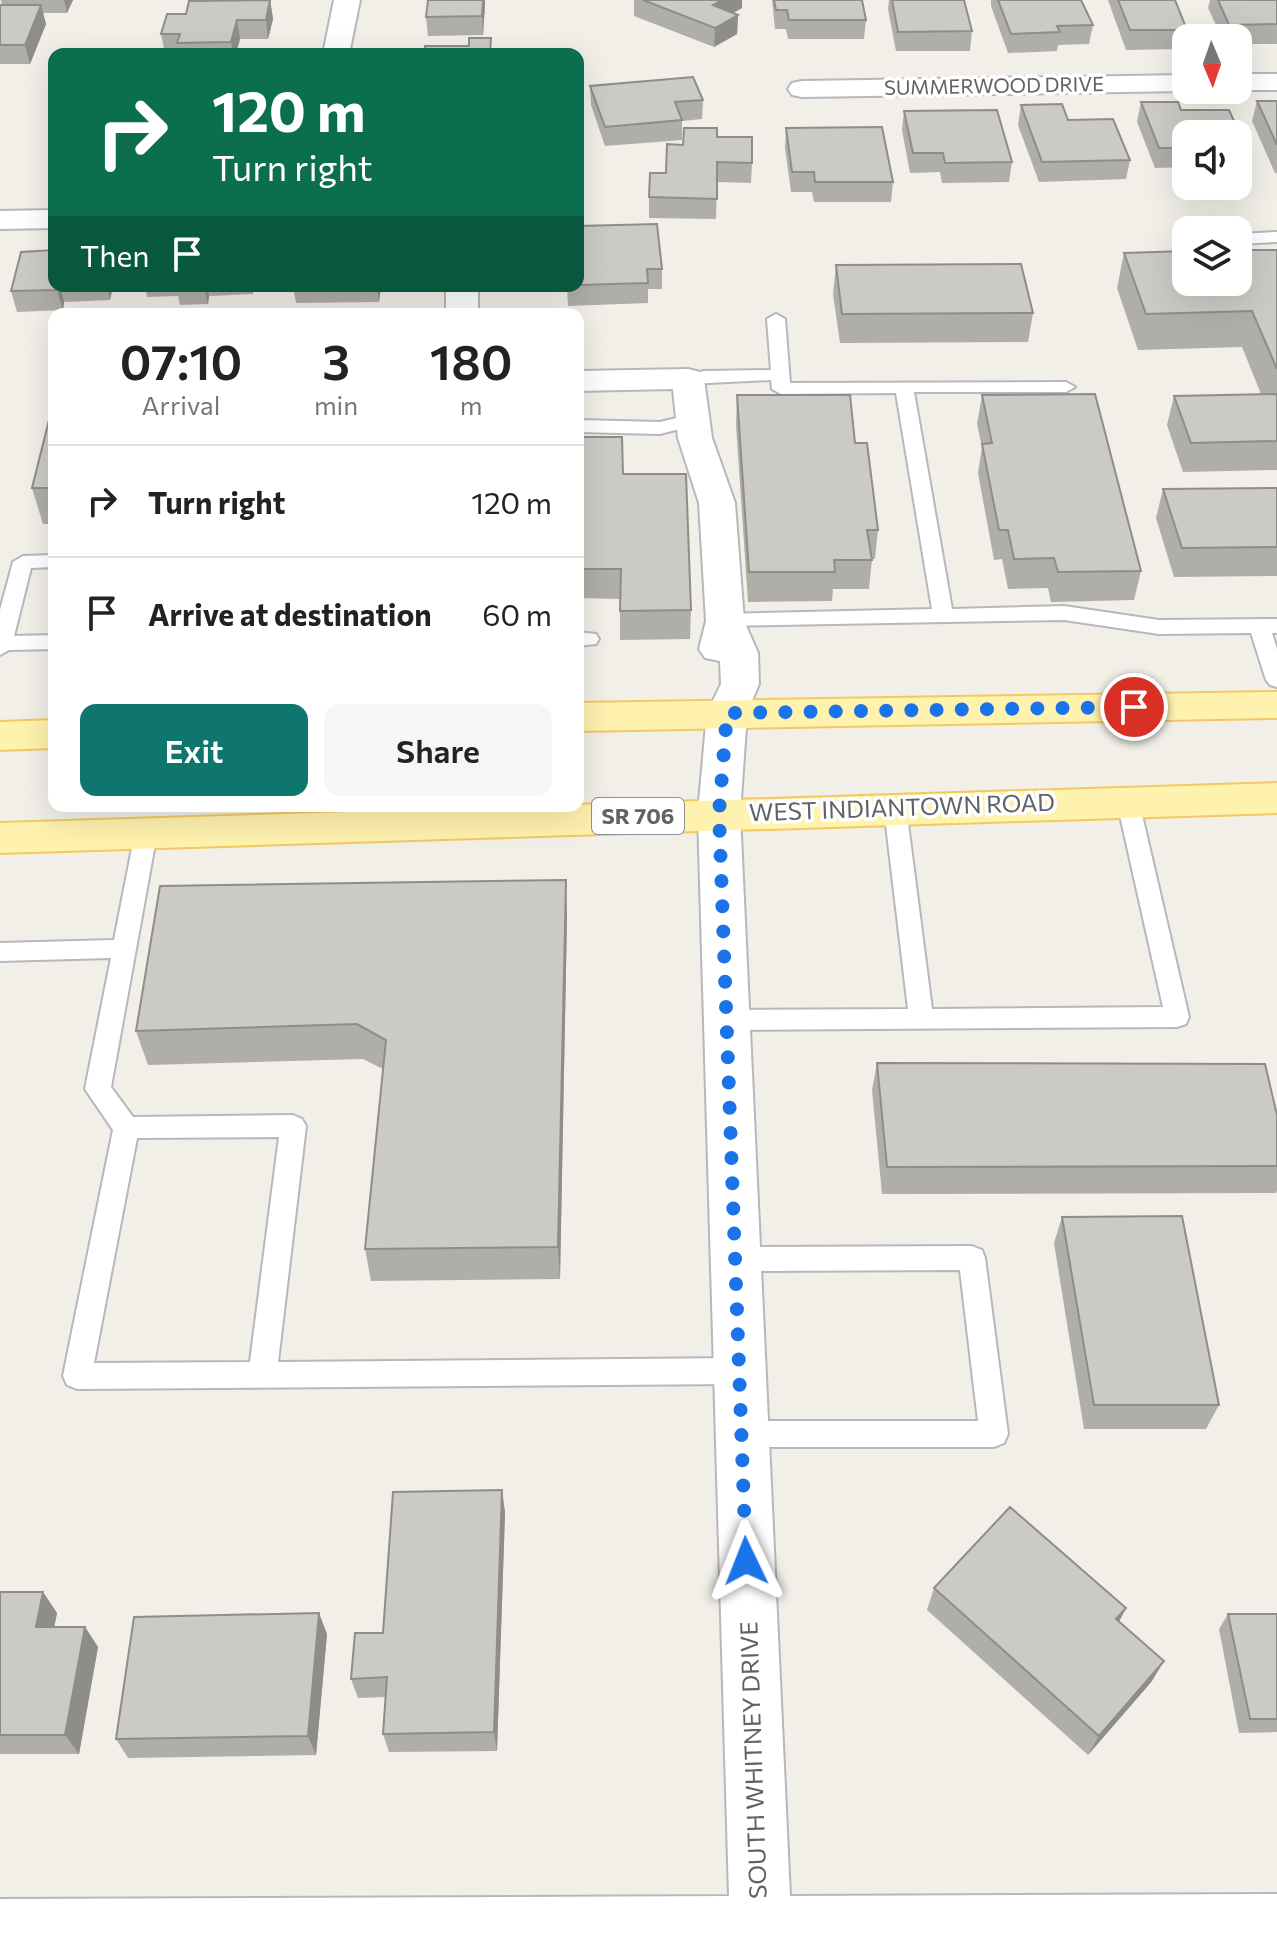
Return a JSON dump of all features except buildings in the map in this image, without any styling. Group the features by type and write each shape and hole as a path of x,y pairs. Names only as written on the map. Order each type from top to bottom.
{"main road":[{"path":"584,717 1277,705"},
{"path":"0,736 48,734"},
{"name":"WEST INDIANTOWN ROAD","path":"0,838 719,813 1277,798"}],"street":[{"path":"337,48 347,0"},
{"path":"1252,82 1277,82"},
{"name":"SUMMERWOOD DRIVE","path":"802,89 1172,83"},
{"path":"0,220 48,219"},
{"path":"584,381 688,379"},
{"name":"SOUTH WHITNEY DRIVE","path":"688,379 695,438 717,503 725,621 716,658 719,692 727,713 719,813 761,1935"},
{"path":"0,1930 761,1935 1277,1925"}],"lane":[{"path":"1252,238 1277,237"},
{"path":"776,319 781,389 1066,387"},
{"path":"688,379 780,375"},
{"path":"904,387 943,615"},
{"path":"584,426 660,428 693,420"},
{"path":"48,561 23,562 1,646 48,642"},
{"path":"725,621 1064,613 1159,627 1268,626 1277,680"},
{"path":"726,1020 1177,1017 1128,802"},
{"path":"895,808 921,1019"},
{"path":"146,833 98,1089 126,1128 77,1376 740,1371"},
{"path":"0,952 124,949"},
{"path":"126,1128 293,1126 263,1374"},
{"path":"735,1259 972,1258 994,1434 742,1434"}],"route":[{"path":"746,1561 719,813 727,713 1134,707"}]}
